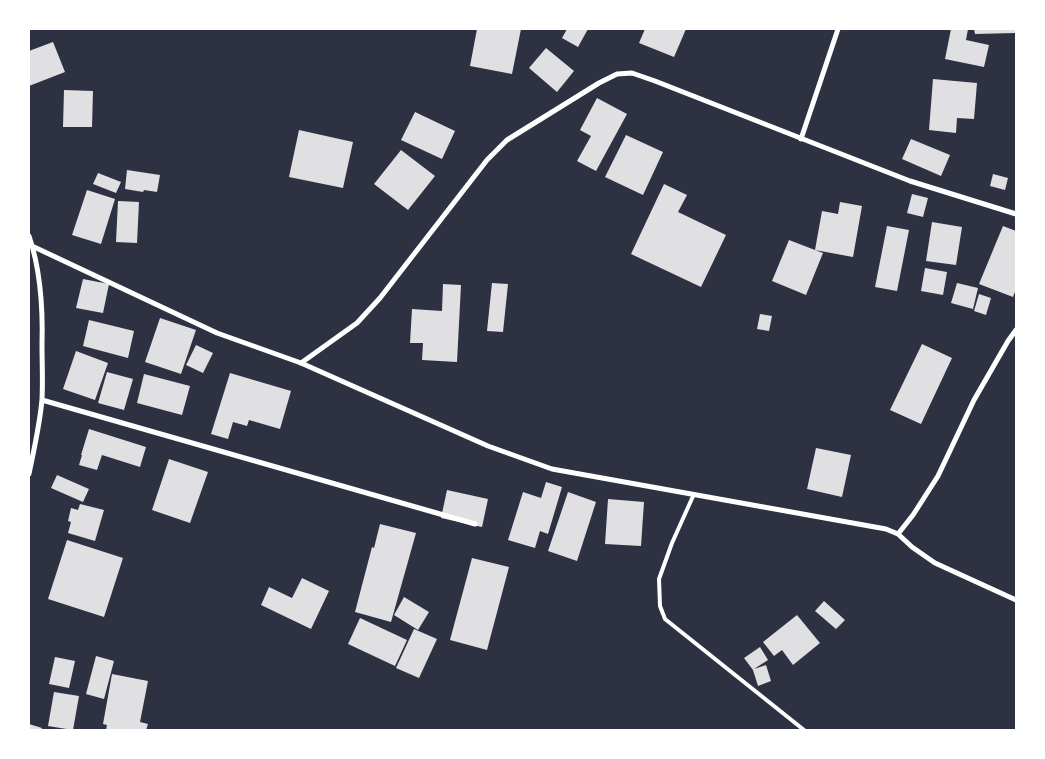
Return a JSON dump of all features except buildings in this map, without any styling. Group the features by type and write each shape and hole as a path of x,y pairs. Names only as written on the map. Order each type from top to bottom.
{"street":[{"path":"801,139 838,29"},
{"path":"301,363 357,323 380,298 487,160 507,140 599,83 617,74 632,73 910,181 1016,214"},
{"path":"29,236 39,276 42,321 42,400 29,474"},
{"path":"32,246 217,333 301,363 488,446 552,469 886,529 898,534 912,547 936,563 1016,600"},
{"path":"898,534 913,516 938,476 974,400 1016,330"},
{"path":"42,400 475,524"}],"lane":[{"path":"694,494 659,579 660,606 665,619 804,730"}]}
